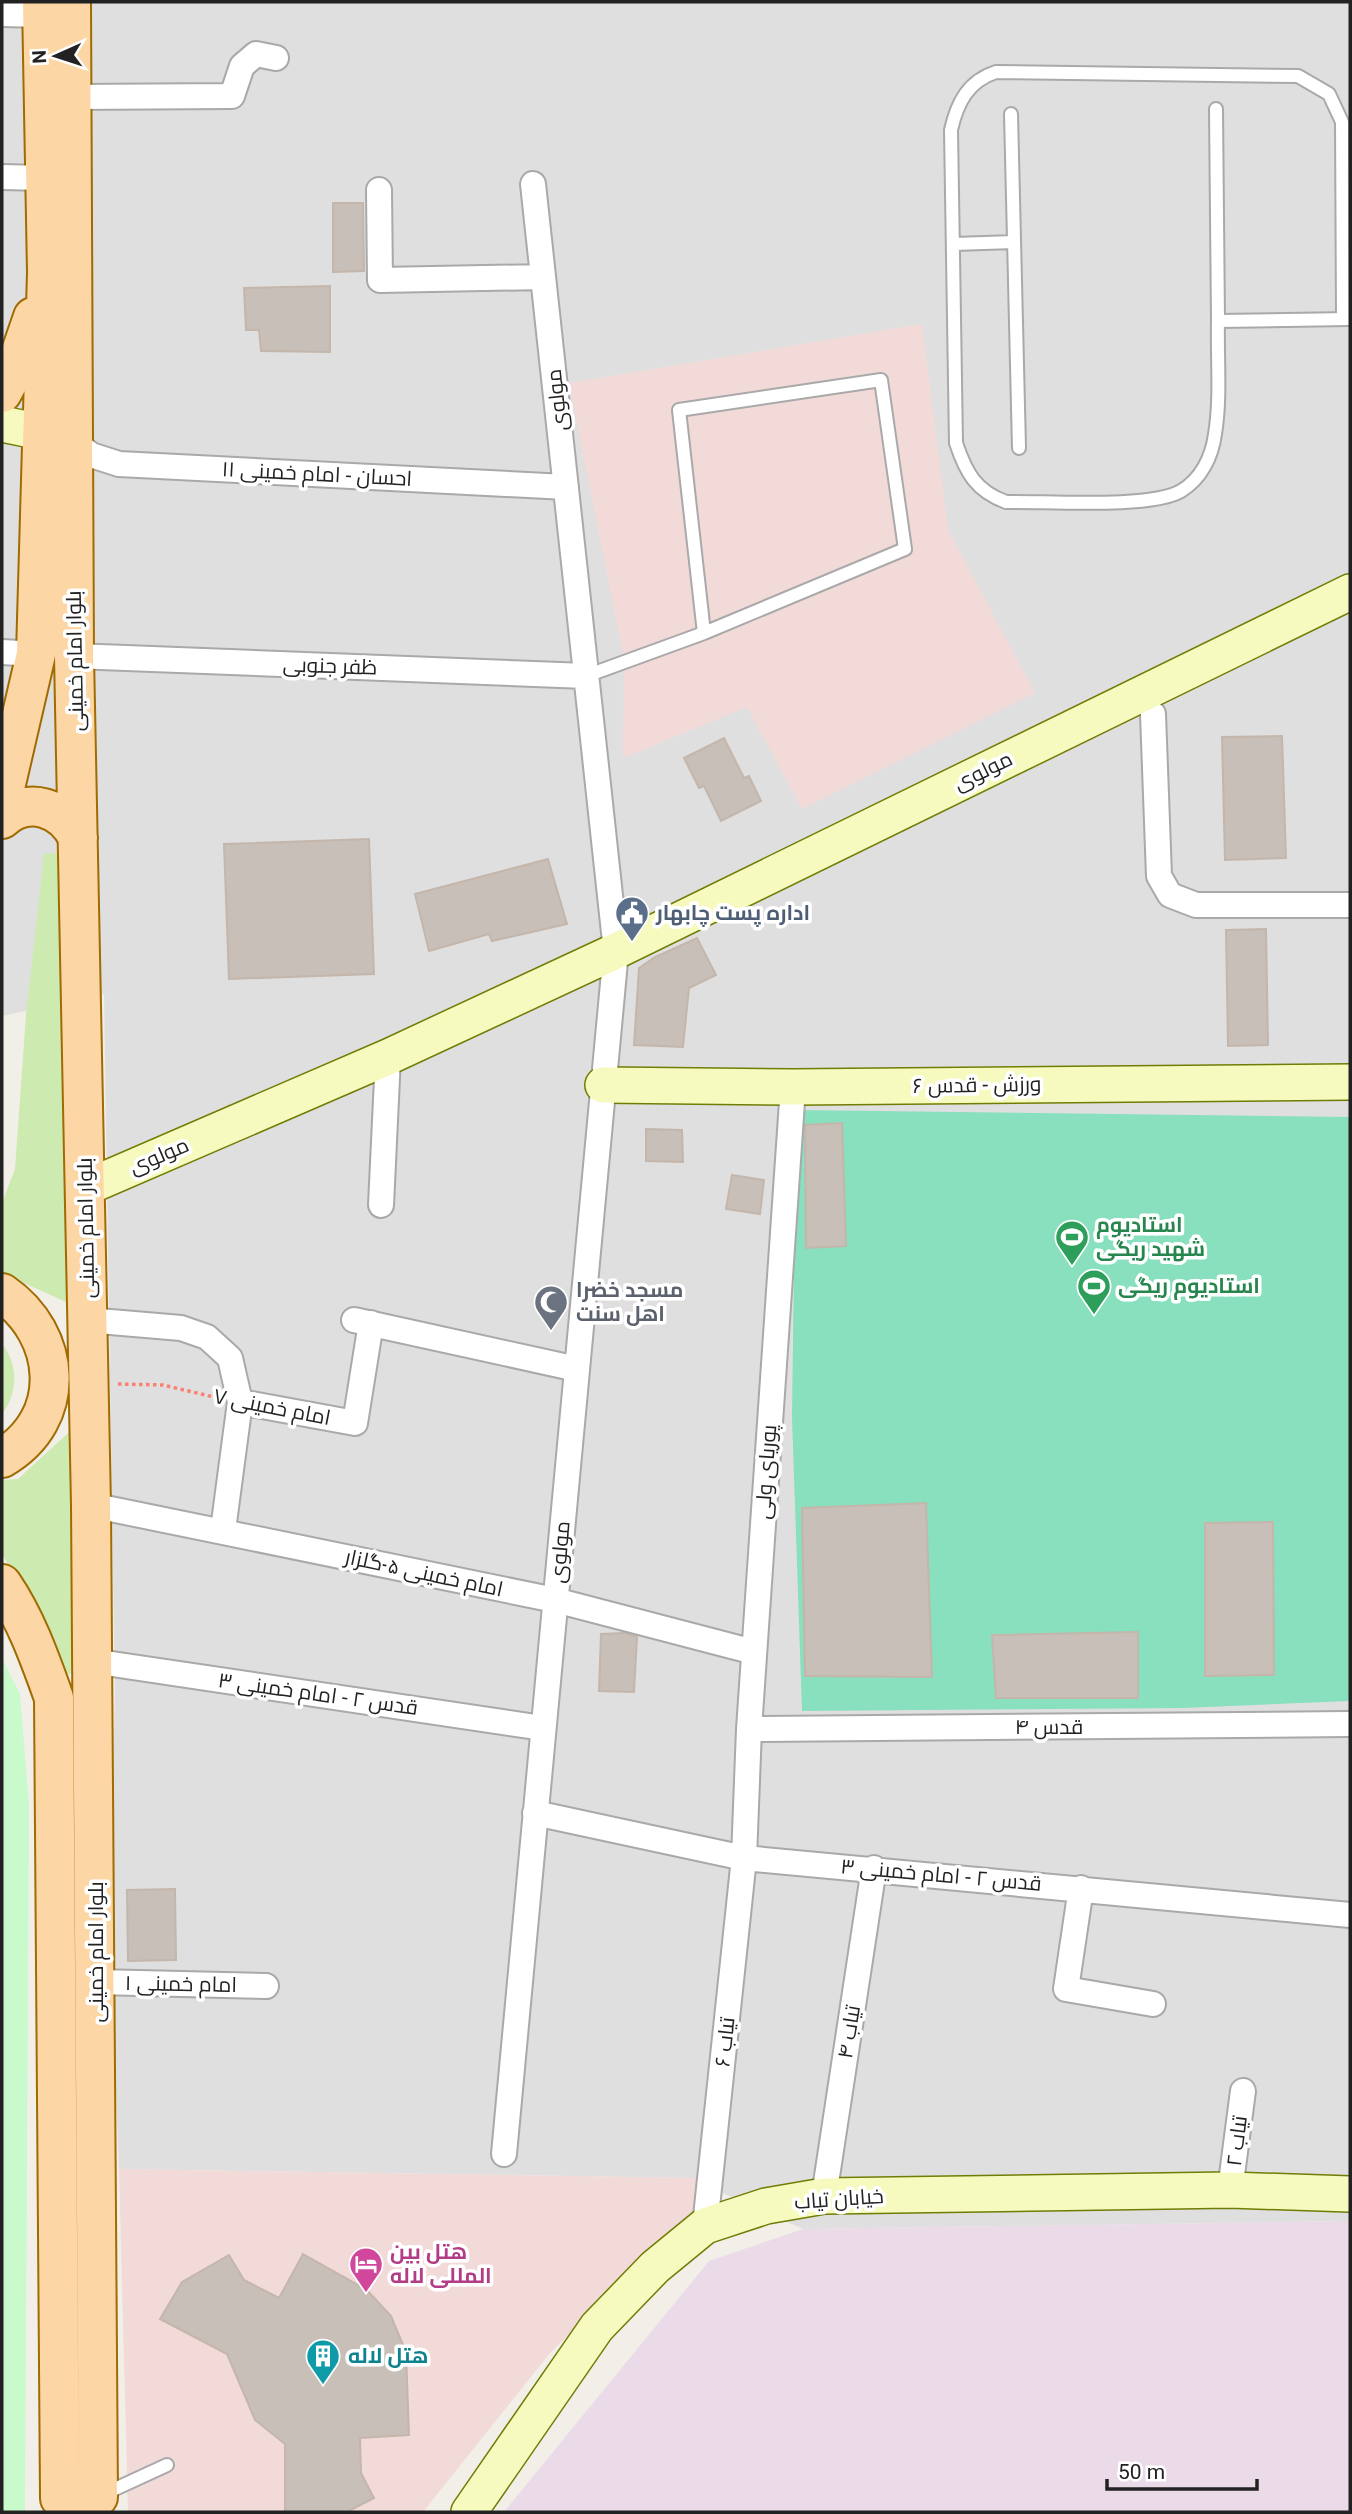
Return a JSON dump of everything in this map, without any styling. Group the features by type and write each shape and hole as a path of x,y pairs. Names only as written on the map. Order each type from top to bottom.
{"main road":[{"name":"بلوار امام خمینی","path":"2,801 19,653 58,437 72,97 52,6"},
{"name":"بلوار امام خمینی","path":"2,1584 14,1602 38,1654 54,1698 60,2498 85,2507 96,1982 91,1504 74,656 47,272 44,178 52,6"},
{"path":"2,393 19,359 47,272"},
{"path":"19,653 74,656"},
{"path":"2,820 16,810 28,807 50,809 67,821 78,838"},
{"path":"2,1293 21,1307 35,1324 45,1345 50,1367 49,1391 42,1414 30,1435 2,1458"},
{"name":"بلوار امام خمینی","path":"50,1367 87,1320"},
{"path":"50,1367 88,1383"},
{"path":"54,1698 93,1679"}],"street":[{"path":"2,14 52,6"},
{"path":"72,97 232,96 242,66 256,54 275,58"},
{"path":"2,177 44,178"},
{"name":"مولوی","path":"503,2154 615,951 533,184"},
{"path":"379,190 380,280 543,277"},
{"path":"2,425 58,437"},
{"name":"احسان - امام خمینی ۱۱","path":"58,437 91,455 120,464 566,487"},
{"name":"مولوی","path":"85,1188 388,1057 615,951 1350,592"},
{"name":"ظفر جنوبی","path":"74,656 586,676"},
{"path":"1153,714 1158,876 1170,895 1195,905 1350,905"},
{"path":"381,1205 388,1057"},
{"name":"ورزش - قدس ۶","path":"603,1085 793,1087 1350,1082"},
{"name":"پوریای ولی","path":"744,1858 749,1729 793,1087"},
{"path":"87,1320 181,1328 207,1337 230,1358 240,1402 222,1531"},
{"name":"امام خمینی ۷","path":"240,1402 355,1423 362,1322 576,1369"},
{"name":"امام خمینی ۵-گلزار","path":"91,1504 555,1600 754,1652"},
{"name":"قدس ۲ - امام خمینی ۳","path":"93,1679 543,1728"},
{"name":"قدس ۴","path":"749,1729 1350,1724"},
{"name":"قدس ۲ - امام خمینی ۳","path":"535,1813 744,1858 874,1868 1350,1915"},
{"name":"تیاب ۶","path":"705,2226 744,1858"},
{"name":"تیاب ۴","path":"824,2196 874,1868"},
{"path":"1081,1888 1066,1989 1153,2004"},
{"name":"امام خمینی ۱","path":"96,1982 266,1986"},
{"name":"تیاب ۲","path":"1230,2190 1243,2091"},
{"name":"خیابان تیاب","path":"470,2512 597,2327 655,2267 705,2226 766,2206 824,2196 1230,2190 1350,2194"}],"lane":[{"path":"1216,108 1216,431 1206,464 1197,479 1181,492 1146,500 1006,502 989,496 976,485 964,468 956,443 951,130 955,110 980,77 996,72 1298,76 1329,94 1342,122 1346,319 1218,321"},
{"path":"1011,114 1019,448"},
{"path":"954,244 1014,242"},
{"path":"586,676 704,633 905,549 881,380 679,410 704,633"},
{"path":"85,2507 167,2465"}],"path":[{"name":"امام خمینی ۷","path":"88,1383 163,1385 240,1402"}],"shaded area":[{"path":"2,2 1350,2 1350,2221 803,2229 711,2188 698,2178 119,2169 109,1926 115,1695 104,994 2,1016"},
{"path":"922,324 948,530 1035,693 802,809 747,707 623,758 624,660 569,383"},
{"name":"هتل بین المللی لاله","path":"119,2169 698,2178 711,2203 670,2235 550,2353 423,2512 128,2512"},
{"path":"1350,2221 1350,2512 504,2512 709,2261 803,2229"}],"green space":[{"path":"74,851 73,1167 66,1302 2,1273 2,1203 15,1169 26,1015 44,854"},
{"name":"استادیوم شهید ریگی","path":"796,1110 1350,1117 1350,1701 1183,1708 802,1711 792,1417"},
{"path":"2,1344 14,1370 14,1388 2,1414"},
{"path":"78,1424 84,1670 65,1675 2,1553 2,1480 18,1479"},
{"path":"2,1658 20,1694 29,1805 25,2512 2,2512"}],"building":[{"path":"333,203 363,203 364,271 333,272"},
{"path":"330,286 330,352 261,351 259,330 246,330 244,288"},
{"path":"1282,736 1286,858 1225,860 1222,737"},
{"path":"724,738 744,778 749,776 761,801 721,821 704,786 699,788 684,758"},
{"path":"369,839 374,974 229,979 224,844"},
{"path":"548,859 567,924 492,941 489,934 429,951 415,894"},
{"path":"1266,929 1268,1045 1228,1046 1226,930"},
{"path":"697,938 716,975 689,988 683,1047 634,1045 639,968 655,957"},
{"path":"842,1123 846,1246 806,1248 805,1125"},
{"path":"646,1129 682,1130 683,1162 646,1161"},
{"path":"732,1175 764,1180 760,1214 726,1209"},
{"path":"926,1503 932,1677 805,1676 802,1508"},
{"path":"1273,1522 1274,1675 1205,1676 1205,1523"},
{"path":"1138,1632 1138,1698 996,1698 992,1635"},
{"path":"624,1633 637,1637 634,1692 599,1691 601,1634"},
{"path":"175,1889 176,1960 128,1961 127,1890"},
{"name":"هتل لاله","path":"303,2254 367,2290 391,2316 406,2352 409,2435 360,2438 361,2473 374,2498 347,2512 285,2512 285,2444 255,2420 227,2354 160,2319 182,2282 229,2255 244,2280 279,2298"}],"place":[{"name":"اداره پست چابهار","path":"632,943"},
{"name":"استادیوم شهید ریگی","path":"1072,1267"},
{"name":"استادیوم ریگی","path":"1094,1316"},
{"name":"مسجد خضرا اهل سنت","path":"551,1332"},
{"name":"هتل بین المللی لاله","path":"366,2294"},
{"name":"هتل لاله","path":"323,2386"}]}
